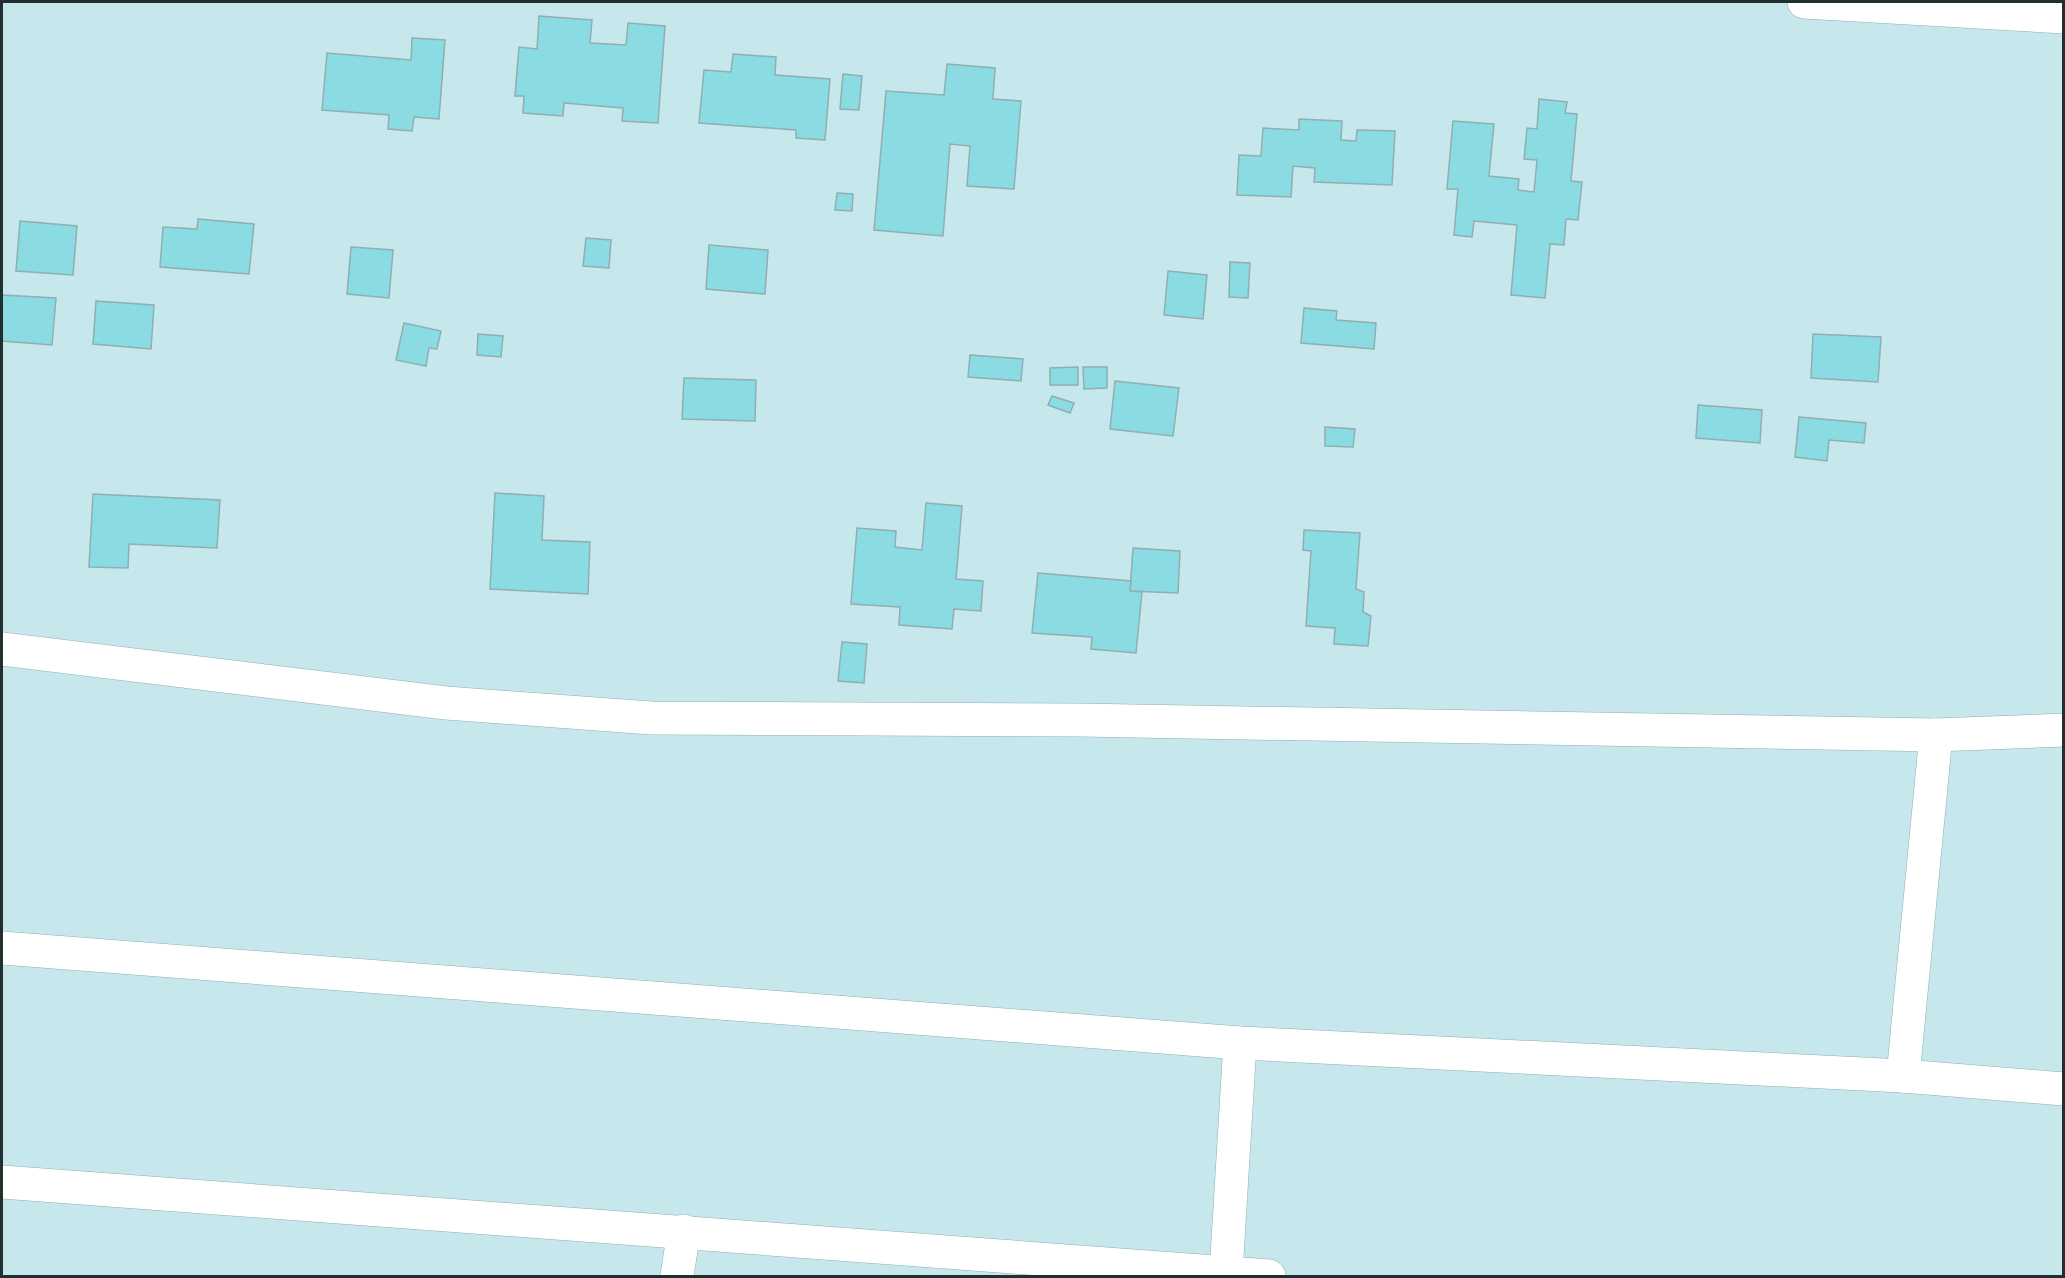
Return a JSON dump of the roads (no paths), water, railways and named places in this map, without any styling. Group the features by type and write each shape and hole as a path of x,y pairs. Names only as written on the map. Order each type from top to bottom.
{"street":[{"path":"1804,2 2060,11"},
{"path":"2,649 446,703 651,718 1102,721 1936,735 2064,730"},
{"path":"1903,1077 1936,735"},
{"path":"2,948 1240,1042 1903,1077 2064,1089"},
{"path":"1226,1273 1240,1042"},
{"path":"2,1182 1269,1276"},
{"path":"677,1276 684,1231"}]}
